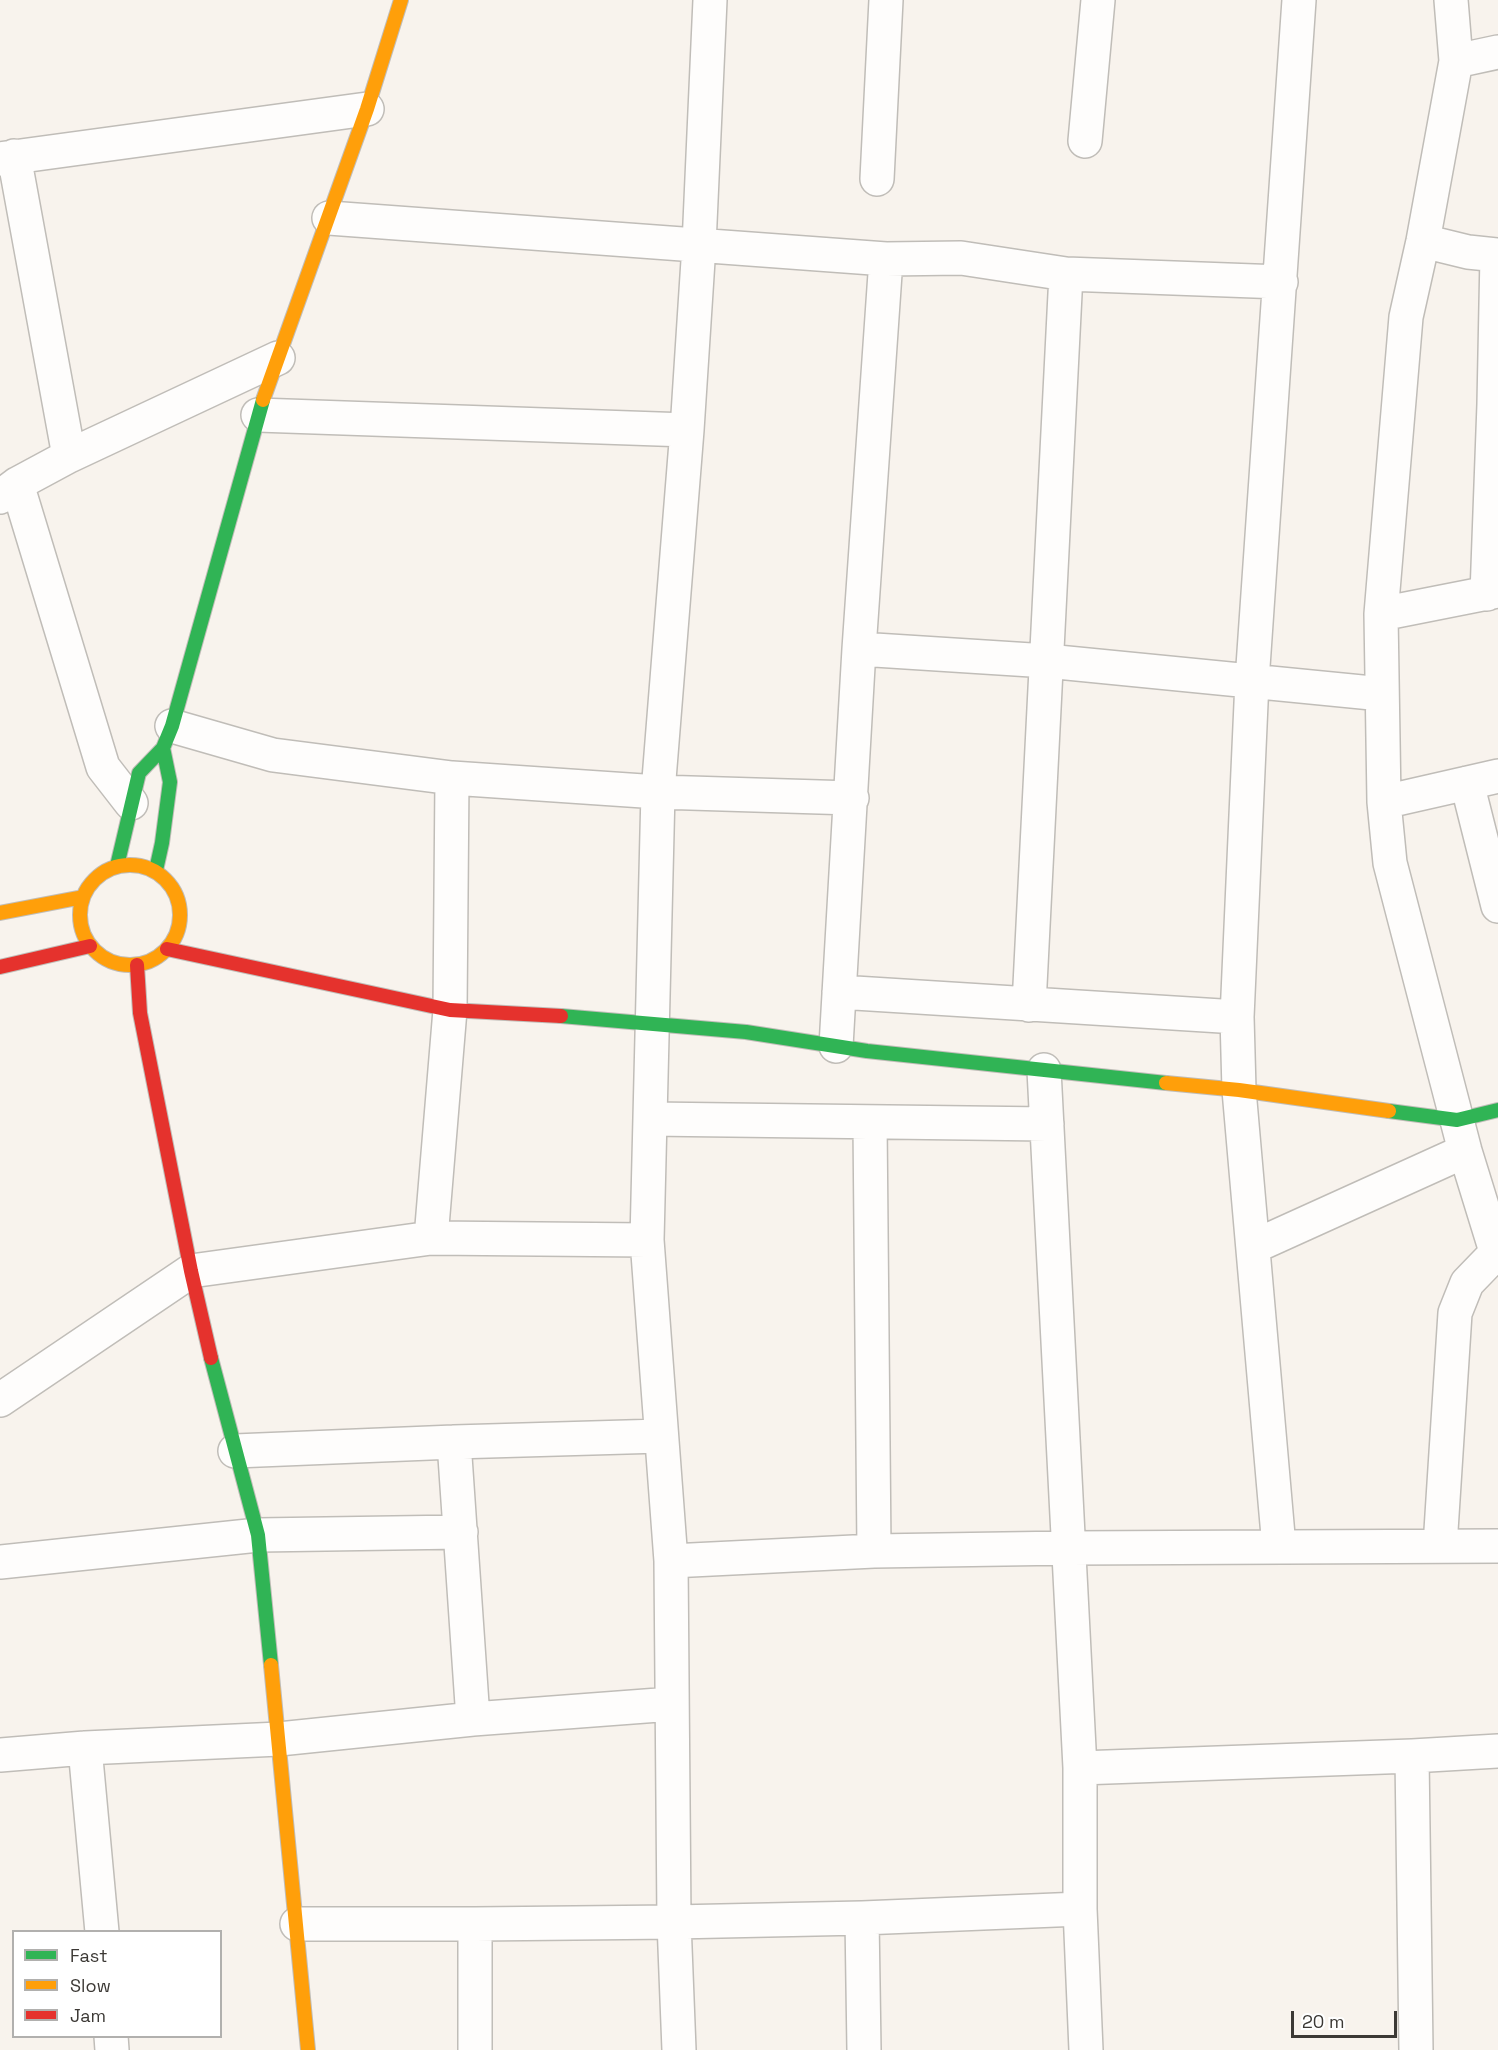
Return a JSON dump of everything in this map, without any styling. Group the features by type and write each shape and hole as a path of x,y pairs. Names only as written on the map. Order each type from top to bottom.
{"street":[{"path":"156,870 170,782 167,737 258,415 367,109 401,0"},
{"path":"679,2050 674,1922 670,1562 647,1240 658,792 687,430 699,245 710,0"},
{"path":"878,179 886,0"},
{"path":"1085,141 1098,0"},
{"path":"1279,1547 1239,1090 1237,1017 1252,681 1299,0"},
{"path":"1440,1546 1455,1312 1467,1283 1497,1255 1465,1151 1390,863 1384,802 1381,614 1406,317 1423,241 1456,61 1451,0"},
{"path":"1456,61 1498,52"},
{"path":"69,456 7,157 367,109"},
{"path":"328,218 886,259 961,258 1066,274 1281,282"},
{"path":"1381,614 1492,592 1497,255 1468,252 1423,241"},
{"path":"836,1046 859,649 886,259"},
{"path":"1029,1005 1066,274"},
{"path":"131,803 103,767 8,490 69,456 278,358"},
{"path":"258,415 687,430"},
{"path":"859,649 1047,661 1382,694"},
{"path":"167,737 273,755 452,778 658,792 852,798"},
{"path":"117,866 139,773 167,737"},
{"path":"431,1238 450,1010 452,778"},
{"path":"1384,802 1483,780 1498,906"},
{"path":"133,864 156,870 174,888 180,903 181,919 177,935 167,949 154,960 136,965 119,965 103,958 90,946 81,931 79,914 82,897 90,883 102,872 117,866 133,864"},
{"path":"0,913 82,897"},
{"path":"0,967 90,946"},
{"path":"167,949 450,1010 521,1013 746,1032 913,1057 1239,1090 1457,1120 1498,1110"},
{"path":"136,965 140,1013 191,1271 258,1535 308,2050"},
{"path":"839,992 1237,1017"},
{"path":"1044,1070 1080,1768 1080,1909 1086,2050"},
{"path":"650,1119 1047,1124"},
{"path":"870,1122 874,1551"},
{"path":"1252,1247 1465,1151"},
{"path":"0,1400 191,1271 431,1238 647,1240"},
{"path":"235,1451 661,1436"},
{"path":"454,1442 472,1719"},
{"path":"0,1562 258,1535 461,1532"},
{"path":"670,1562 874,1551 1498,1546"},
{"path":"0,1755 85,1748 279,1739 472,1719 672,1704"},
{"path":"85,1748 102,1930"},
{"path":"1080,1768 1498,1751"},
{"path":"1412,1756 1416,2050"},
{"path":"297,1924 674,1922 862,1918 1080,1909"},
{"path":"862,1918 864,2050"},
{"path":"475,1924 475,2050"}],"traffic: fast":[{"path":"117,866 139,773 163,748 172,726 263,400"},
{"path":"156,870 170,782 163,748"},
{"path":"561,1016 746,1032 867,1051 1166,1083"},
{"path":"1389,1111 1457,1120 1498,1110"},
{"path":"211,1358 258,1535 271,1665"}],"traffic: slow":[{"path":"263,400 367,109 401,0"},
{"path":"130,865 149,868 166,879 177,896 180,915 177,934 166,951 149,962 130,965 111,962 94,951 83,934 80,915 83,896 94,879 111,868 130,865"},
{"path":"0,913 83,897"},
{"path":"1166,1083 1239,1090 1389,1111"},
{"path":"271,1665 308,2050"}],"traffic: jam":[{"path":"0,967 90,946"},
{"path":"167,949 450,1010 561,1016"},
{"path":"137,965 140,1013 191,1271 211,1358"}]}
